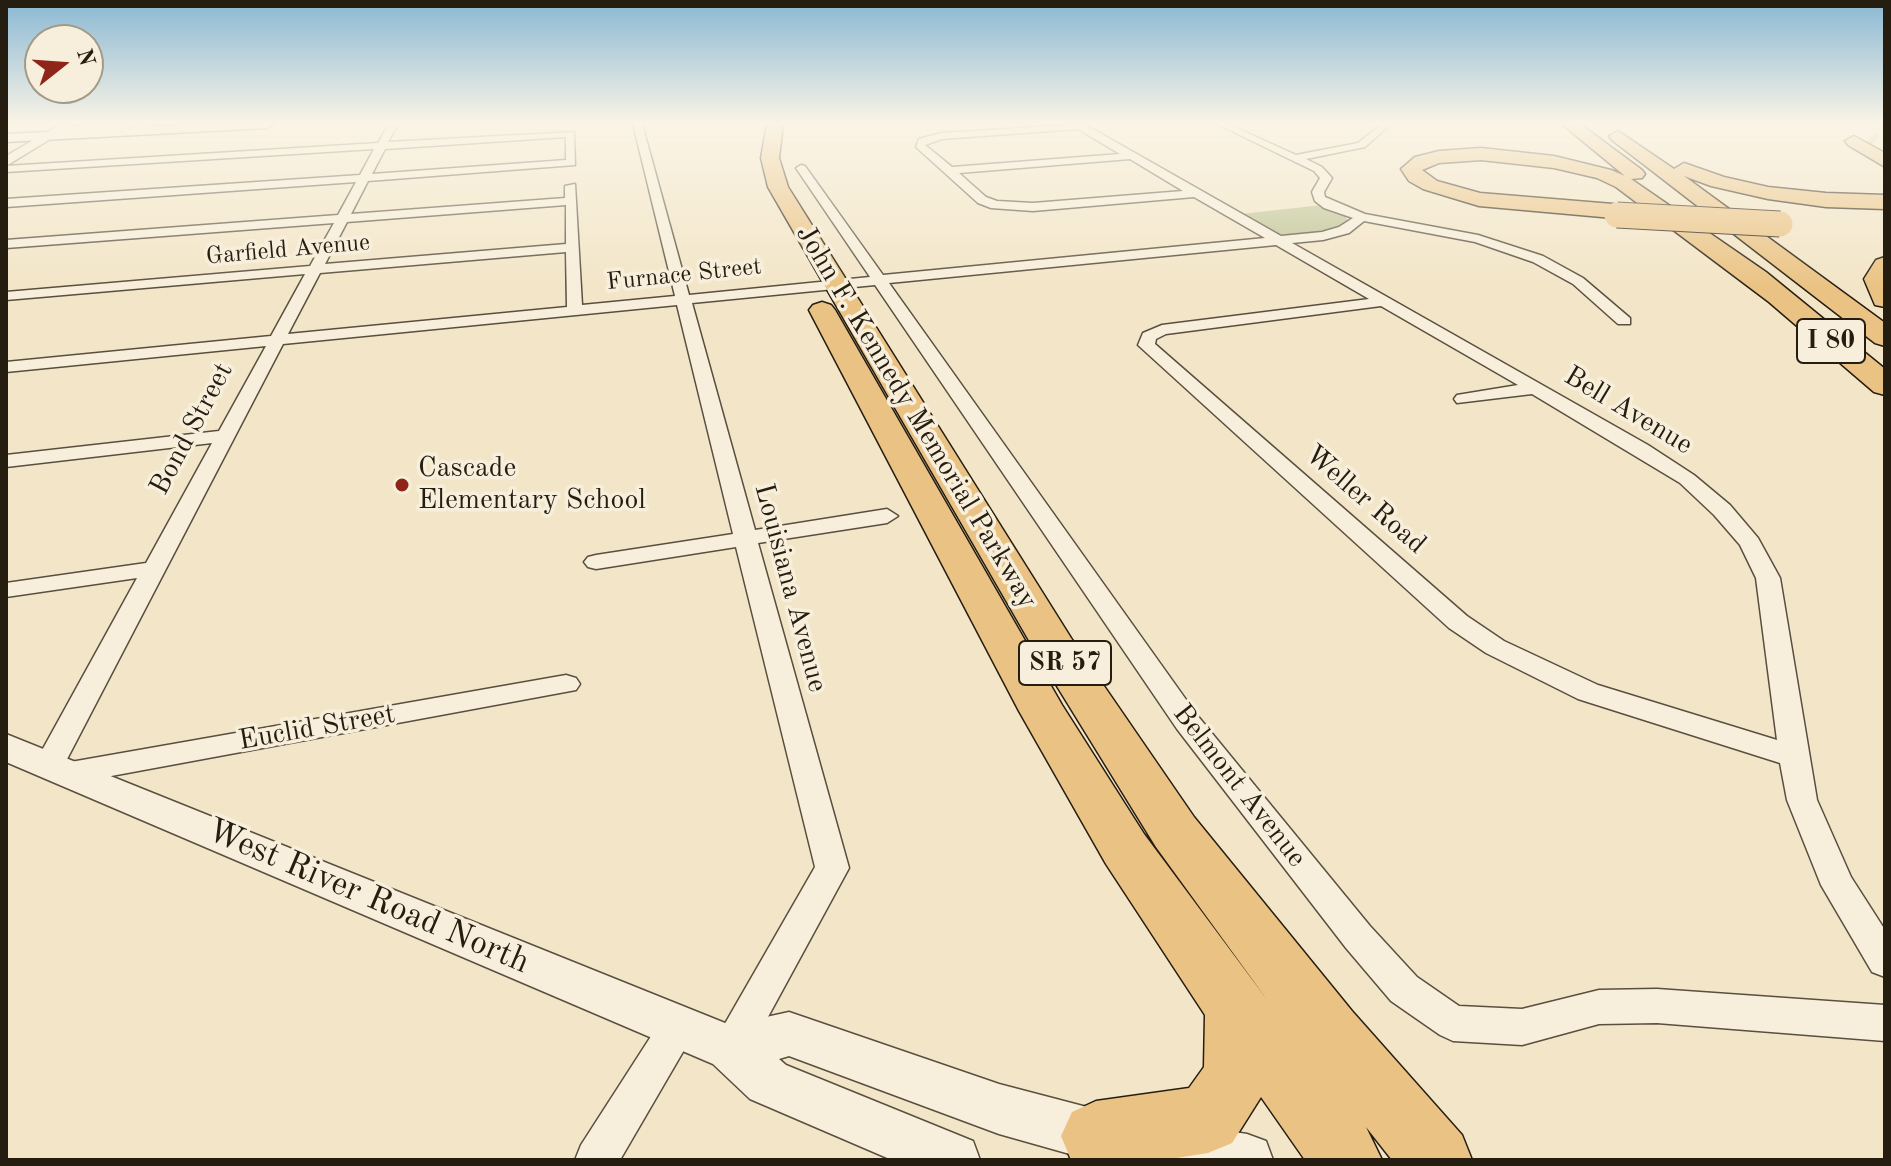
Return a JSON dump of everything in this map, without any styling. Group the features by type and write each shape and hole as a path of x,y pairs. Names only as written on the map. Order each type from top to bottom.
{"highway":[{"name":"John F. Kennedy Memorial Parkway","path":"753,178 841,284 1042,711 1125,849 1236,1009 1347,1160"},
{"name":"John F. Kennedy Memorial Parkway","path":"776,178 1053,644 1175,832 1329,1032 1437,1160"},
{"path":"1403,178 1418,188 1475,203 1615,213 1844,223"},
{"path":"1418,178 1430,185 1479,199 1615,213"},
{"path":"1613,178 1778,296"},
{"name":"I 80","path":"1639,178 1702,228 1885,385"},
{"name":"I 80","path":"1674,178 1885,337"},
{"path":"1709,178 1807,198 1885,202"},
{"path":"1885,265 1877,279 1885,299"},
{"path":"1096,1136 1208,1119 1237,1077 1236,1009"}],"street":[{"path":"6,203 357,178"},
{"name":"Bond Street","path":"58,769 153,569 363,178"},
{"name":"Louisiana Avenue","path":"651,178 832,868 730,1048"},
{"name":"Belmont Avenue","path":"805,178 841,284 1358,937 1404,989 1453,1023 1522,1027 1599,1007 1657,1006 1885,1023"},
{"path":"957,178 982,200 1005,207 1026,208 1196,193"},
{"name":"Bell Avenue","path":"1171,178 1687,479 1722,510 1750,543 1772,596 1802,800 1838,885 1885,961"},
{"path":"1325,178 1326,183 1318,192 1319,198 1362,217 1459,234 1538,259 1578,281 1624,321"},
{"path":"6,244 341,218 571,193 575,310"},
{"name":"Furnace Street","path":"6,367 1278,240 1336,233 1362,217"},
{"name":"Garfield Avenue","path":"6,296 574,247"},
{"name":"Weller Road","path":"1385,301 1162,330 1149,336 1146,345 1458,622 1495,647 1588,692 1794,756"},
{"path":"1463,399 1535,388"},
{"path":"6,461 225,436"},
{"path":"596,562 887,516"},
{"path":"6,590 153,569"},
{"name":"Euclid Street","path":"58,769 566,684"},
{"name":"West River Road North","path":"6,747 730,1048 768,1082 954,1160"},
{"path":"596,1160 679,1026"},
{"path":"730,1048 789,1034 999,1109 1096,1136 1247,1160"}],"green space":[{"path":"1322,205 1345,215 1348,221 1330,231 1293,236 1275,233 1241,214"}],"place":[{"name":"Cascade Elementary School","path":"402,485"}]}
